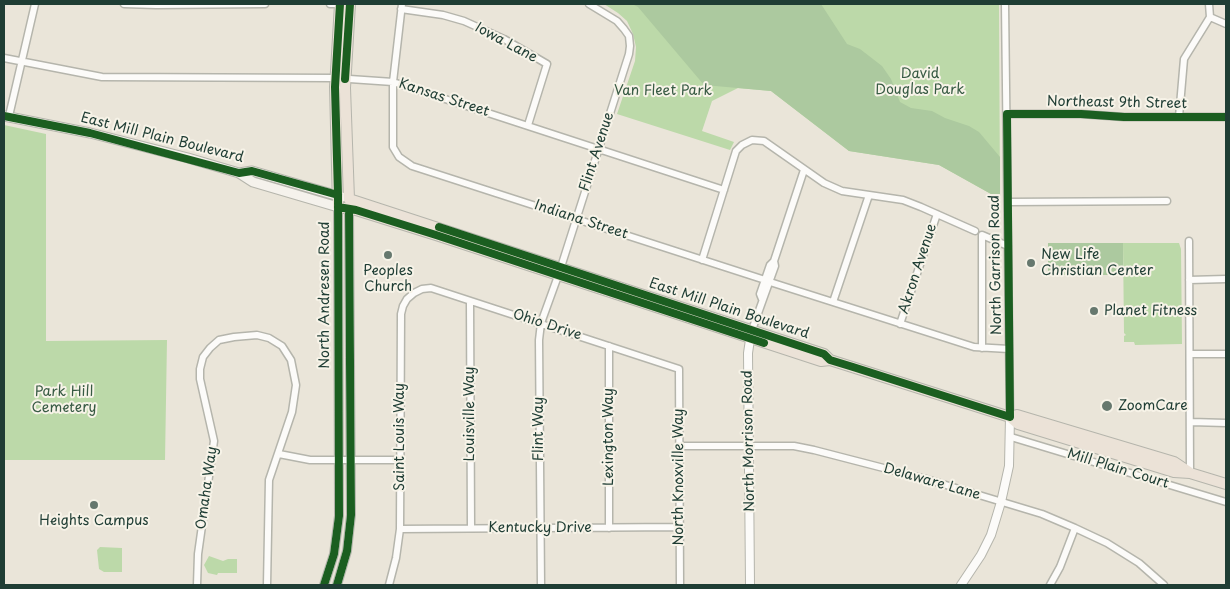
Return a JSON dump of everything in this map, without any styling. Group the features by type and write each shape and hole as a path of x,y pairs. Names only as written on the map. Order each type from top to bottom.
{"main road":[{"name":"North Andresen Road","path":"338,206 340,4"},
{"name":"North Andresen Road","path":"349,204 340,78 350,4"},
{"name":"East Mill Plain Boulevard","path":"5,115 108,137 239,173 253,182 338,206 349,204"},
{"name":"East Mill Plain Boulevard","path":"239,173 252,171 338,195 349,204 436,235 559,271 751,334 824,354 830,360 1010,416 1017,415 1174,462 1190,473 1226,484"}],"street":[{"path":"5,115 22,62 35,4"},
{"path":"124,4 265,4"},
{"path":"330,4 350,4"},
{"name":"Flint Avenue","path":"559,271 629,54 629,36 624,29 617,21 589,4"},
{"name":"North Garrison Road","path":"961,585 981,555 991,535 1006,483 1011,437 1005,4"},
{"path":"1179,118 1184,59 1210,17 1210,4"},
{"path":"393,82 402,6"},
{"name":"Iowa Lane","path":"402,6 464,21 504,40 547,64 528,125"},
{"path":"1210,17 1226,24"},
{"name":"Kansas Street","path":"4,58 102,77 340,78 393,82 724,190"},
{"name":"Indiana Street","path":"393,82 393,147 398,157 412,166 900,324 982,348 1009,349"},
{"name":"Northeast 9th Street","path":"1007,114 1081,114 1124,118 1226,117"},
{"path":"702,260 736,151 742,145 752,140 764,141 824,183 842,190 903,200 1008,246"},
{"name":"North Morrison Road","path":"750,585 749,446 751,334 762,299 760,294 767,281 770,264 774,261 804,170"},
{"path":"833,302 869,195"},
{"path":"1008,202 1168,201"},
{"name":"North Andresen Road","path":"337,585 345,561 350,536 349,204"},
{"name":"North Andresen Road","path":"324,585 334,554 338,530 338,206"},
{"name":"Akron Avenue","path":"900,324 937,214"},
{"path":"978,233 982,348"},
{"path":"1189,241 1190,473"},
{"name":"Flint Way","path":"541,585 539,340 541,323 559,271"},
{"path":"1189,280 1226,279"},
{"name":"Ohio Drive","path":"414,293 430,288 679,369"},
{"name":"Saint Louis Way","path":"389,585 396,558 400,529 401,314 403,306 414,293"},
{"name":"Louisville Way","path":"470,301 471,528"},
{"name":"Omaha Way","path":"197,585 198,554 214,441 200,379 200,370 203,357 219,340 234,336 269,338 282,346 292,360 296,385 295,400 279,454"},
{"name":"Lexington Way","path":"609,346 609,528"},
{"path":"1190,354 1226,354"},
{"name":"North Knoxville Way","path":"679,369 680,585"},
{"path":"1191,422 1226,423"},
{"name":"Mill Plain Court","path":"1011,437 1226,502"},
{"name":"Delaware Lane","path":"679,446 794,446 926,479 1042,514 1075,528 1107,543 1164,585"},
{"path":"268,585 269,480 279,454 310,460 400,460"},
{"name":"Kentucky Drive","path":"400,529 680,527"},
{"path":"1050,585 1060,566 1075,528"}],"green space":[{"name":"David Douglas Park","path":"604,4 999,4 1000,194 991,194 939,165 849,151 771,91 738,88 712,101 702,131 734,142 730,150 617,114 635,61 636,47 627,21"},
{"name":"David Douglas Park","path":"632,4 821,4 847,44 860,49 882,66 891,79 900,102 911,108 932,111 979,132 1000,157 1000,194 991,194 939,165 849,151 771,91 704,85 638,7"},
{"name":"Park Hill Cemetery","path":"4,125 46,134 46,341 167,340 165,460 4,460"},
{"path":"1048,243 1123,243 1123,275 1048,275"},
{"path":"1123,243 1179,243 1181,249 1182,344 1135,345 1134,342 1124,342 1124,336 1126,335 1124,333"},
{"path":"100,547 122,548 122,572 104,572 99,569 97,550"},
{"path":"209,556 223,561 237,559 237,573 218,573 217,575 208,573 204,565"}],"cycle path":[{"path":"324,585 334,554 339,516 338,195 335,87 340,4"},
{"path":"345,79 350,4"},
{"path":"439,227 824,354 830,360 1010,417 1007,114 1226,117"},
{"path":"4,116 90,133 239,173 252,171 338,195"},
{"path":"338,207 356,210 436,235 764,343"},
{"path":"337,585 347,551 351,515 349,209"}],"place":[{"name":"Peoples Church","path":"388,255"},
{"name":"New Life Christian Center","path":"1031,263"},
{"name":"Planet Fitness","path":"1094,311"},
{"name":"ZoomCare","path":"1107,406"},
{"name":"Heights Campus","path":"94,505"}],"park label":[{"name":"Van Fleet Park","path":"663,91"}]}
